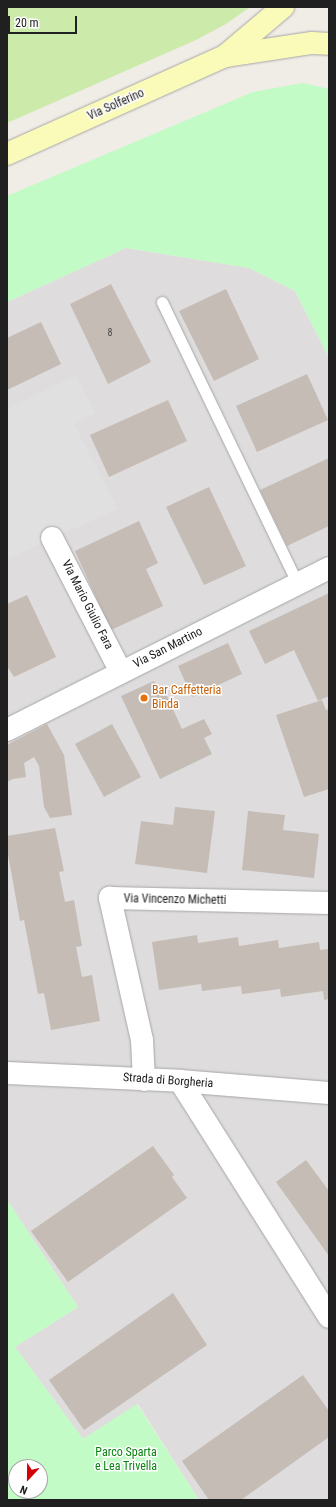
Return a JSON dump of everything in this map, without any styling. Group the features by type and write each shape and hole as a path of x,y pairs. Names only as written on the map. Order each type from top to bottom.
{"main road":[{"name":"Via Solferino","path":"225,56 283,7"},
{"name":"Via Solferino","path":"7,154 225,56 312,43 329,44"}],"street":[{"name":"Via Mario Giulio Fara","path":"52,538 121,672"},
{"name":"Via San Martino","path":"7,730 329,568"},
{"name":"Via Vincenzo Michetti","path":"144,1080 142,1040 110,898 329,903"},
{"name":"Strada di Borgheria","path":"7,1073 180,1081 329,1094"},
{"path":"180,1081 329,1317"}],"lane":[{"path":"162,302 297,583"}],"shaded area":[{"path":"126,248 249,268 295,291 329,358 329,1500 199,1500 138,1404 83,1439 15,1347 78,1307 7,1200 7,302"},
{"path":"76,375 95,413 74,424 118,509 8,559 7,409"}],"green space":[{"path":"7,7 250,7 226,24 196,40 7,123"},
{"path":"303,83 329,89 329,358 295,291 249,268 126,248 7,302 7,196 253,92"},
{"name":"Parco Sparta e Lea Trivella","path":"7,1200 78,1307 15,1347 83,1439 137,1404 199,1500 7,1500"}],"building":[{"path":"111,284 151,362 108,384 70,304"},
{"path":"226,289 259,359 214,381 179,311"},
{"path":"41,322 61,364 7,390 7,338"},
{"path":"307,374 328,420 257,452 236,406"},
{"path":"168,400 187,441 109,477 90,435"},
{"path":"329,458 329,526 287,546 260,490"},
{"path":"209,487 246,566 204,585 166,507"},
{"path":"139,521 158,563 146,569 163,606 111,630 75,551"},
{"path":"329,593 329,696 318,701 294,650 265,664 249,631"},
{"path":"27,595 56,657 14,677 7,666 7,604"},
{"path":"228,643 242,674 192,697 178,666"},
{"path":"154,681 162,696 166,694 182,729 204,719 212,734 204,738 212,754 160,779 121,696"},
{"path":"322,700 326,710 329,709 329,789 304,797 276,715"},
{"path":"47,724 64,755 72,815 50,818 44,807 39,766 34,757 24,763 26,777 13,779 7,782 7,745"},
{"path":"112,724 141,777 104,797 75,744"},
{"path":"175,807 215,811 207,873 135,864 141,821 173,825"},
{"path":"248,811 285,815 283,830 319,834 314,878 242,870"},
{"path":"55,828 64,871 59,872 65,902 74,900 82,946 76,947 82,977 92,975 100,1021 51,1030 44,993 38,994 24,920 20,921 7,849 7,836"},
{"path":"197,935 198,943 238,937 239,946 278,940 279,948 319,942 320,950 329,949 329,999 324,1000 323,991 281,997 280,989 242,994 241,986 202,991 201,984 159,990 152,942"},
{"path":"153,1146 174,1175 172,1177 187,1198 68,1282 31,1231"},
{"path":"306,1160 329,1191 329,1256 276,1182"},
{"path":"173,1293 207,1345 84,1430 49,1380"},
{"path":"303,1375 329,1411 329,1437 241,1500 209,1500 182,1461"}],"place":[{"name":"Bar Caffetteria Binda","path":"144,698"}]}
